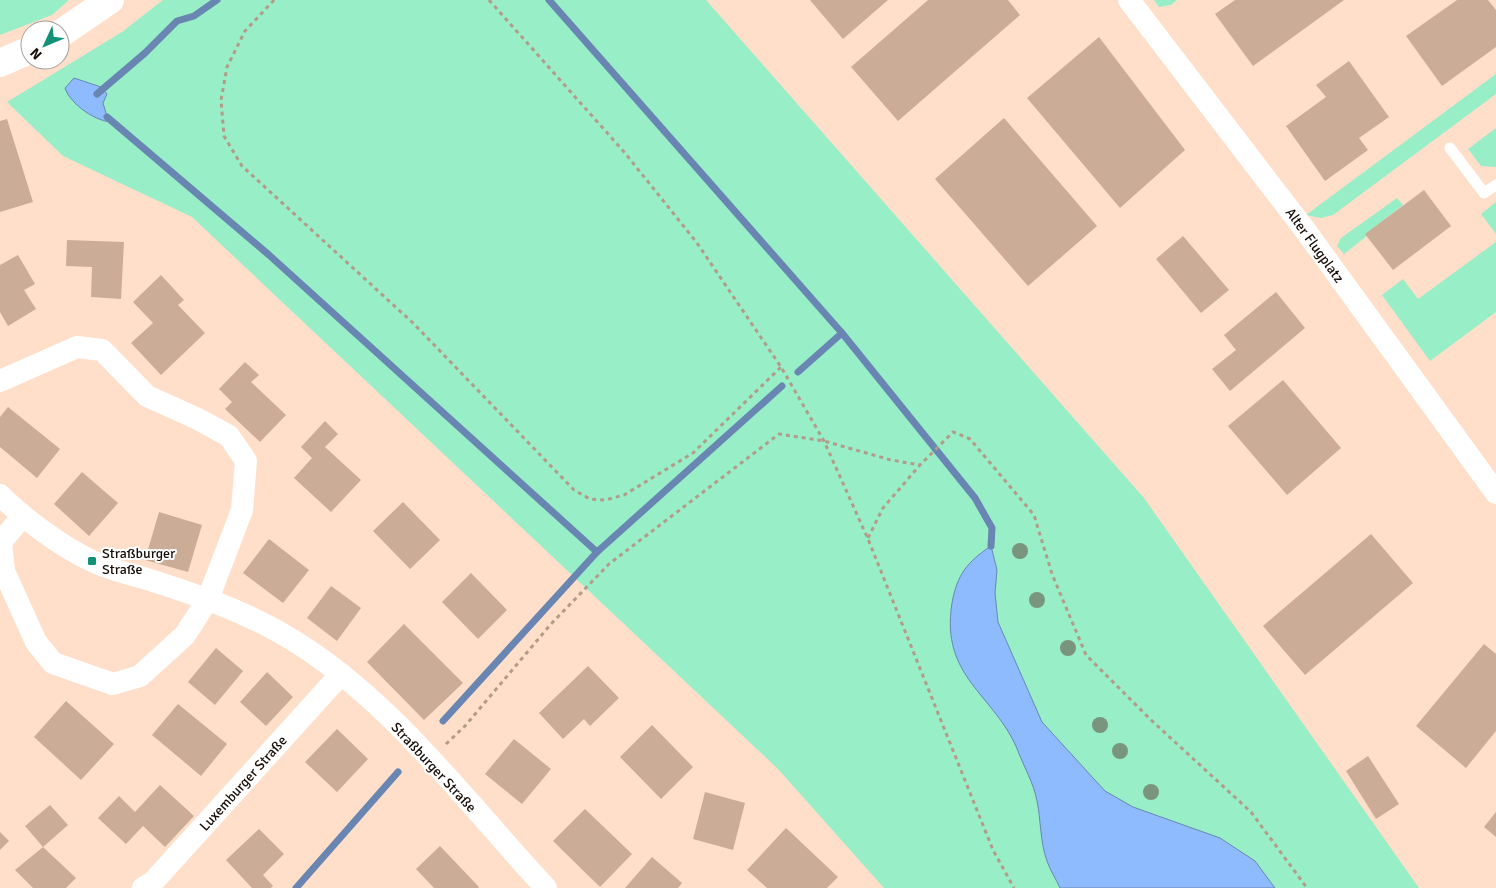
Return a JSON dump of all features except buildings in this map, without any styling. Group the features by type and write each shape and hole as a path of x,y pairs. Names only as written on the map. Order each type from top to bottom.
{"street":[{"path":"70,27 110,0"},
{"name":"Alter Flugplatz","path":"1130,0 1305,230 1496,492"},
{"path":"0,63 20,54"},
{"path":"0,381 77,347 102,350 146,396 198,419 229,436 246,461 242,510 208,599 185,635 140,676 113,684 53,663 36,642 4,571 1,542 22,517"},
{"name":"Straßburger Straße","path":"0,495 22,517 92,561 208,599 246,615 281,633 340,674 431,758 533,884"},
{"name":"Luxemburger Straße","path":"143,888 153,882 340,674"}],"lane":[{"path":"1450,148 1484,193 1496,185"}],"path":[{"path":"274,0 245,30 228,67 222,100 224,136 242,166 413,323 574,490 590,499 605,500 624,495 693,453 781,367"},
{"path":"489,0 587,108 697,243 796,392 824,441 868,539 993,850 1014,888"},
{"path":"868,539 883,508 920,465 952,432 970,439 1034,515 1052,574 1086,655 1150,719 1251,812 1307,888"},
{"path":"431,758 465,726 551,624 608,564 780,434 824,441 891,460 920,465"}],"green space":[{"path":"0,0 69,0 52,15 39,20 20,20 20,27 0,35"},
{"path":"163,0 706,0 1144,498 1419,888 884,888 778,769 192,217 63,156 7,102 60,70 70,70 70,64 122,32"},
{"path":"1154,0 1177,0 1171,5 1159,7"},
{"path":"1496,74 1496,94 1333,215 1321,218 1306,215"},
{"path":"1496,128 1496,167 1481,166 1468,149"},
{"path":"1397,198 1403,205 1344,254 1337,246 1341,238"},
{"path":"1496,202 1496,234 1481,214"},
{"path":"1496,242 1496,312 1430,361 1382,295 1403,279 1418,299"}],"water":[{"path":"74,78 101,87 107,94 103,103 106,113 114,122 92,116 72,100 65,88"},
{"path":"991,546 997,570 995,593 998,622 1042,722 1105,791 1133,807 1220,838 1255,861 1275,888 1060,888 1045,854 1036,795 1018,751 1008,731 972,684 954,650 950,629 954,593 964,570 975,558"}],"waterway":[{"path":"97,94 145,53 177,21 194,16 217,0"},
{"path":"549,0 842,333 975,498 992,528 991,546"},
{"path":"107,117 269,255 597,552"},
{"path":"798,372 842,333"},
{"path":"443,721 597,552 782,386"},
{"path":"296,888 398,772"}],"place":[{"name":"Straßburger Straße","path":"92,561"}]}
